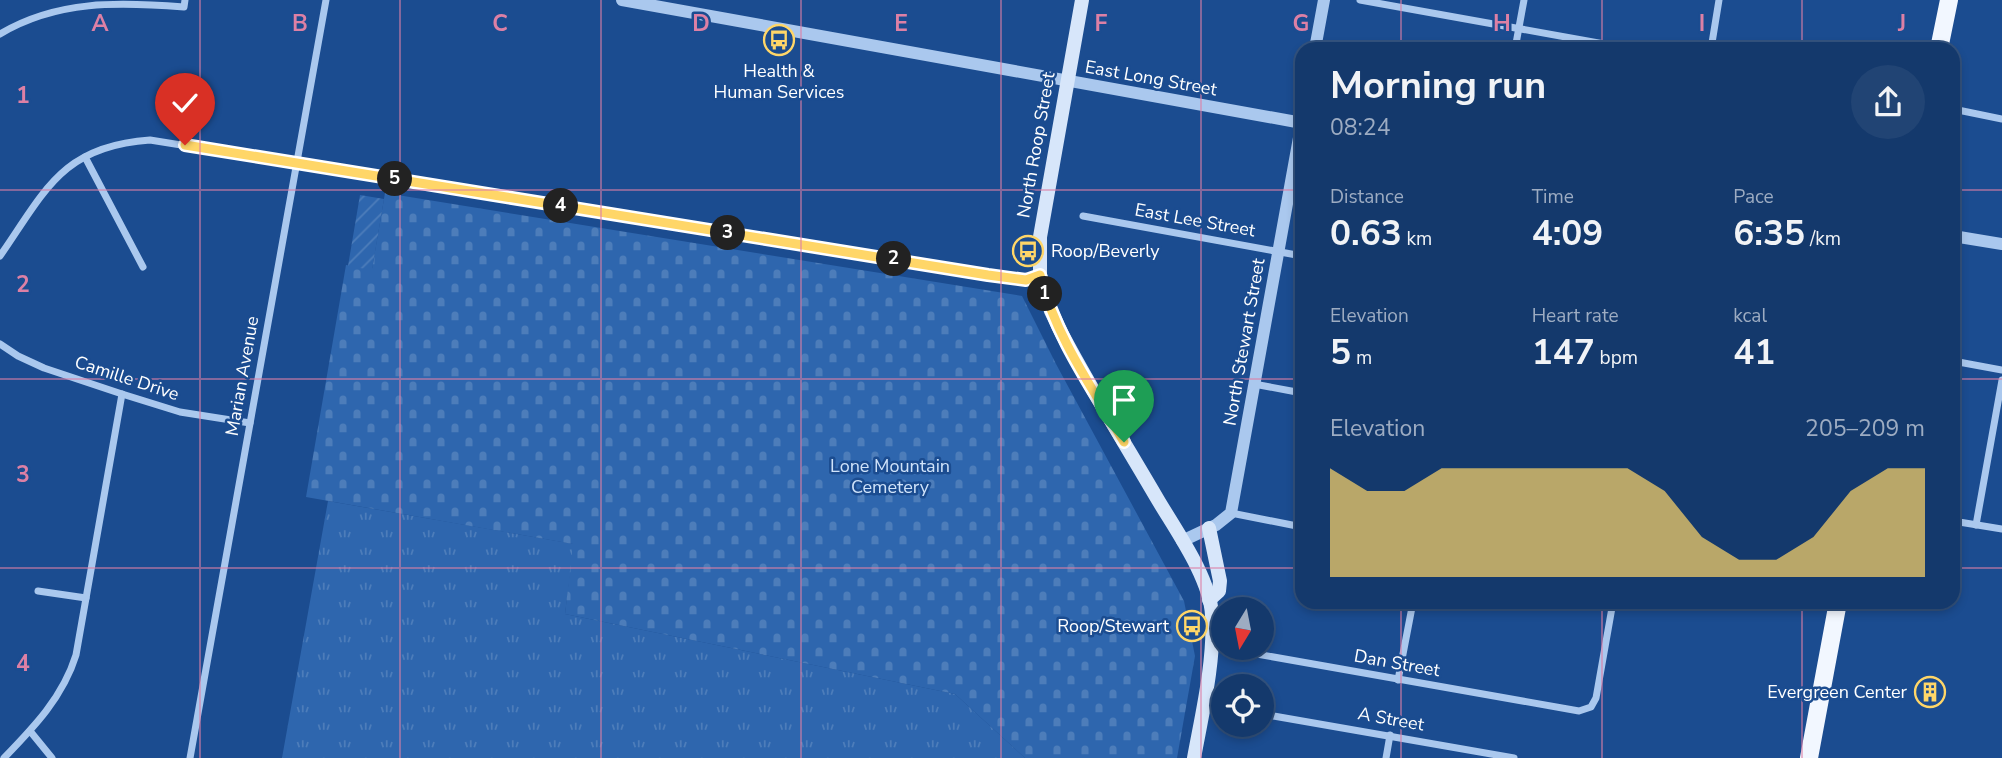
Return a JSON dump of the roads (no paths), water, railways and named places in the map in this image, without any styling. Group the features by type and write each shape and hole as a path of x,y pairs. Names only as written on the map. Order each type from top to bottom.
{"main road":[{"name":"North Roop Street","path":"1082,0 1043,210 1040,275 1051,311 1079,365 1182,541 1209,600 1212,616 1210,659 1194,758"},
{"path":"1940,42 1949,0"},
{"path":"1209,528 1220,581 1219,591 1209,600"},
{"path":"1809,758 1837,609"}],"street":[{"path":"0,34 14,23 64,4 92,2 184,7 186,0"},
{"name":"Marian Avenue","path":"190,758 326,0"},
{"name":"East Long Street","path":"622,0 1295,121"},
{"path":"1316,42 1324,0"},
{"path":"1360,0 1594,42"},
{"path":"1516,42 1524,0"},
{"path":"1712,42 1719,0"},
{"path":"1960,110 2002,119"},
{"path":"0,256 62,170 107,146 150,140 988,275 1026,280 1040,275"},
{"path":"85,157 143,267"},
{"name":"North Stewart Street","path":"1231,513 1295,160"},
{"name":"East Lee Street","path":"1083,216 1295,255"},
{"path":"1960,237 2002,244"},
{"name":"Camille Drive","path":"0,344 44,368 122,394 180,412 250,423"},
{"path":"1960,362 2002,370"},
{"path":"1976,524 2002,380"},
{"path":"1254,384 1295,392"},
{"path":"4,758 30,731 59,694 71,672 122,394"},
{"path":"1182,541 1209,528 1231,513 1295,526"},
{"path":"1960,522 2002,529"},
{"path":"38,591 86,598"},
{"path":"1398,680 1412,609"},
{"name":"Dan Street","path":"1210,646 1579,711 1591,707 1596,698 1612,609"},
{"name":"A Street","path":"1274,715 1514,758"},
{"path":"30,731 52,758"},
{"path":"1386,758 1390,735"}],"place":[{"name":"Health & Human Services","path":"779,40"},
{"name":"Roop/Beverly","path":"1028,251"},
{"name":"Roop/Stewart","path":"1192,626"},
{"name":"Evergreen Center","path":"1930,692"}],"park label":[{"name":"Lone Mountain Cemetery","path":"890,476"}]}
